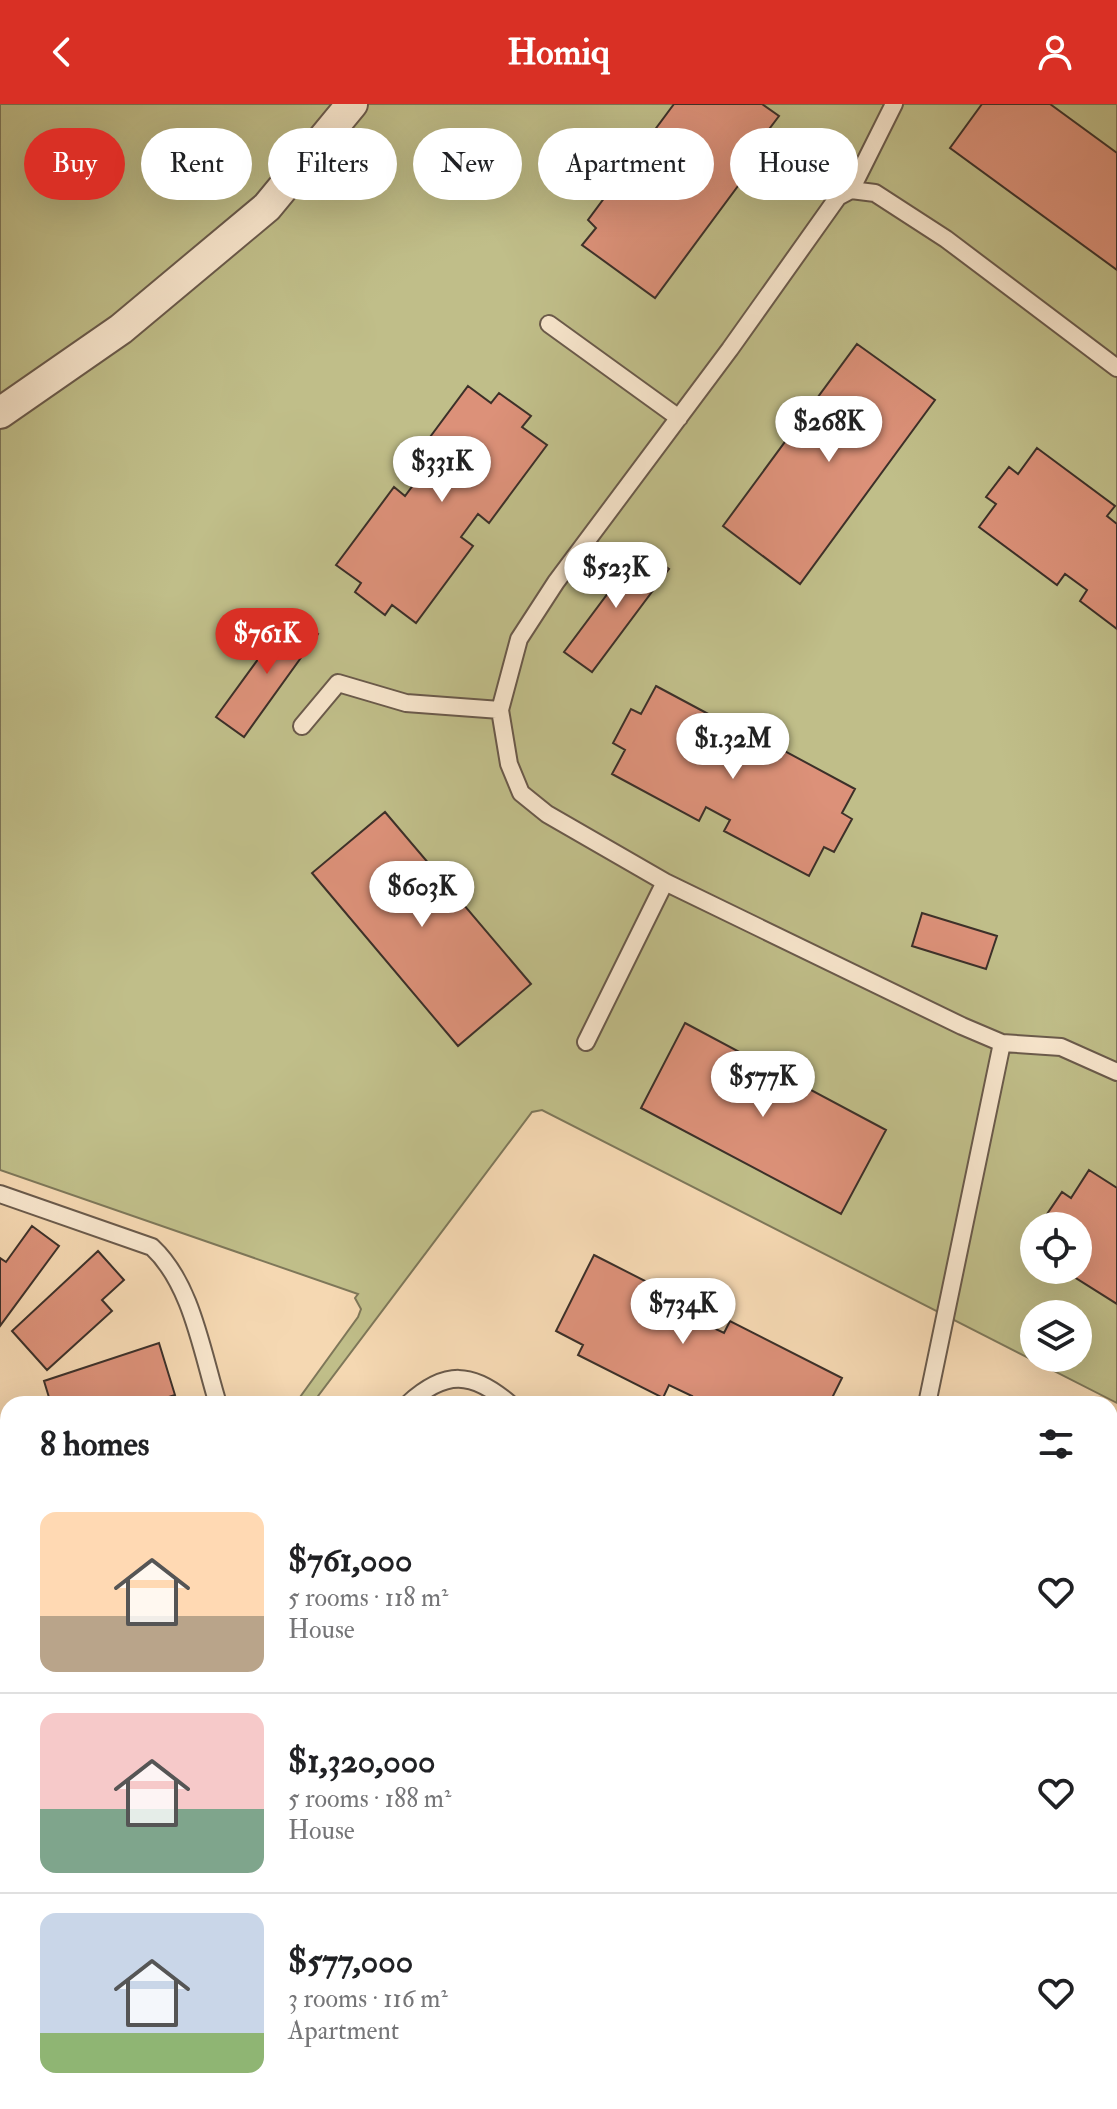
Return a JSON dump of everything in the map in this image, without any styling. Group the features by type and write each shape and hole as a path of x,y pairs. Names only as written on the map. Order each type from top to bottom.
{"street":[{"path":"0,413 121,329 267,207 352,104"}],"lane":[{"path":"858,176 894,104"},
{"path":"858,191 875,193 934,232 1117,368"},
{"path":"836,200 556,582 519,639 500,710 509,764 521,793 610,853 665,882 1002,1043 1061,1047 1117,1072"},
{"path":"549,324 679,418"},
{"path":"302,726 338,683 406,703 500,710"},
{"path":"586,1042 665,882"},
{"path":"929,1396 1002,1043"},
{"path":"0,1194 152,1247 166,1259 179,1282 215,1396"},
{"path":"417,1396 443,1380 468,1378 501,1396"}],"shaded area":[{"path":"0,104 1117,104 1117,1396 1103,1396 1056,1372 1092,1372 1092,1300 1020,1300 1020,1354 542,1110 532,1112 318,1396 301,1396 358,1317 361,1309 355,1298 358,1294 0,1170"}],"building":[{"path":"674,104 762,104 779,116 770,128 730,128 730,197 655,298 582,245 596,228 588,220 603,200 714,200 714,128 656,128"},
{"path":"982,104 1050,104 1117,153 1117,270 950,148"},
{"path":"857,344 935,400 800,584 723,526"},
{"path":"468,386 491,403 499,393 531,416 522,427 547,445 489,523 478,514 461,537 473,546 416,623 392,605 385,615 355,592 361,583 336,565 394,487 405,496 422,473 410,464"},
{"path":"1037,448 1115,506 1107,516 1117,524 1117,629 1080,601 1087,590 1065,574 1057,585 979,527 996,504 986,497 1009,467 1018,474"},
{"path":"641,549 669,569 592,672 564,652"},
{"path":"291,614 318,634 244,737 216,717"},
{"path":"656,686 742,732 736,743 760,756 768,742 855,789 842,813 852,819 834,852 824,847 809,876 724,831 730,820 706,807 699,821 612,774 625,750 613,743 631,709 641,714"},
{"path":"385,812 531,984 458,1046 312,873"},
{"path":"922,913 997,936 986,969 912,946"},
{"path":"685,1023 886,1130 841,1214 641,1108"},
{"path":"1089,1170 1117,1188 1117,1304 1085,1284 1092,1284 1092,1212 1048,1212 1062,1192 1071,1198"},
{"path":"32,1226 59,1246 0,1326 0,1258 6,1262"},
{"path":"98,1251 124,1280 102,1300 112,1311 47,1370 12,1331"},
{"path":"594,1255 704,1311 699,1321 724,1333 730,1321 842,1378 833,1396 692,1396 669,1385 664,1396 659,1396 578,1355 583,1345 556,1331"},
{"path":"159,1343 175,1395 49,1396 44,1381"}]}
